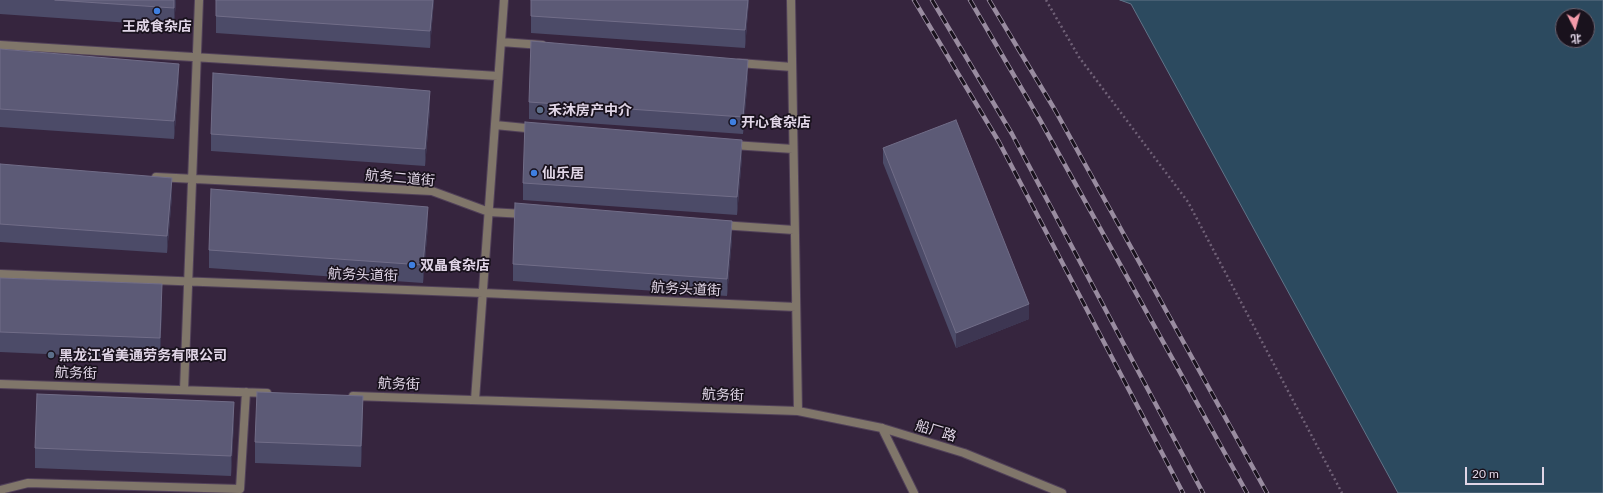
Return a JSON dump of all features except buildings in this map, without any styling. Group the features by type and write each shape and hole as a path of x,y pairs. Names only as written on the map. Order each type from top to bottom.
{"street":[{"path":"184,390 199,0"},
{"path":"475,400 504,0"},
{"path":"790,0 798,411"},
{"path":"501,42 548,46"},
{"path":"0,45 498,76"},
{"path":"729,62 792,67"},
{"path":"495,125 542,129"},
{"path":"722,144 793,150"},
{"name":"航务二道街","path":"146,177 432,191 489,212 536,215"},
{"path":"716,225 794,230"},
{"name":"航务头道街","path":"0,274 796,307"},
{"name":"航务街","path":"0,384 278,393"},
{"path":"0,490 28,483 240,489 246,392"},
{"name":"航务街","path":"341,396 798,411"},
{"name":"船厂路","path":"798,411 882,428 964,453 1062,493"},
{"path":"882,428 914,493"}],"path":[{"path":"1046,0 1079,57 1188,202 1342,493"}],"water":[{"path":"1120,0 1603,0 1603,493 1398,493 1131,4"}],"railway":[{"path":"914,0 999,142 1183,493"},
{"path":"932,0 1012,134 1203,493"},
{"path":"970,0 1040,120 1247,493"},
{"path":"989,0 1055,110 1267,493"}],"place":[{"name":"王成食杂店","path":"157,11"},
{"name":"禾沐房产中介","path":"540,110"},
{"name":"开心食杂店","path":"733,122"},
{"name":"仙乐居","path":"534,173"},
{"name":"双晶食杂店","path":"412,265"},
{"name":"黑龙江省美通劳务有限公司","path":"51,355"}]}
